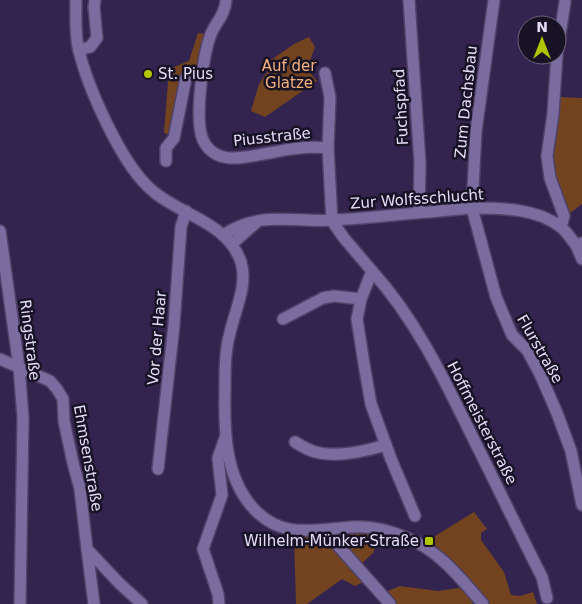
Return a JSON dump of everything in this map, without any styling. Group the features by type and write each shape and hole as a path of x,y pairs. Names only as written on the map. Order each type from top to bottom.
{"street":[{"path":"76,0 76,27 79,50 96,97 128,162 155,193 206,222 223,235 232,244 241,263 243,278 241,294 229,334 226,358 226,436 229,458 236,480 246,499 272,524 285,529 314,532 355,527 372,528 388,531 421,544 452,569 483,604"},
{"path":"79,50 90,47 97,38 95,0"},
{"name":"Piusstraße","path":"226,0 225,10 211,36 203,74 200,106 202,138 207,147 216,155 228,157 244,157 303,147 328,148"},
{"name":"Fuchspfad","path":"409,0 420,163 419,212"},
{"name":"Zum Dachsbau","path":"472,208 476,131 494,0"},
{"path":"565,2 557,54 553,114 546,156 550,178 564,216 562,228 579,244 582,259"},
{"name":"Zur Wolfsschlucht","path":"325,73 330,97 328,148 332,221"},
{"path":"166,160 166,148 174,138 186,78 191,74 203,74"},
{"name":"Zur Wolfsschlucht","path":"223,235 240,225 258,221 288,219 332,221 472,208 524,211 544,217 562,228"},
{"name":"Flurstraße","path":"472,208 496,297 512,335 527,350 557,413 571,451 582,505"},
{"name":"Vor der Haar","path":"158,469 174,326 181,227 186,211"},
{"path":"232,244 258,221"},
{"path":"332,221 372,271 361,299 357,319 371,404 415,516"},
{"name":"Ringstraße","path":"0,231 19,367 23,433 20,604"},
{"name":"Hoffmeisterstraße","path":"372,271 413,324 446,383 542,577 547,598"},
{"path":"283,318 322,298 334,296 361,299"},
{"name":"Ehmsenstraße","path":"0,359 50,382 57,388 63,399 64,421 80,489 94,604"},
{"path":"220,604 203,549 222,495 218,458 226,436"},
{"path":"295,442 306,449 330,454 372,449 386,445"},
{"path":"328,530 340,547 390,604"},
{"path":"86,549 92,557 142,604"}],"green space":[{"path":"198,33 205,34 198,67 186,71 171,135 164,133 169,69 189,61"},
{"name":"Auf der Glatze","path":"309,37 315,47 307,69 317,81 265,117 251,111 259,84 271,66 271,60 294,44"},
{"path":"560,97 582,98 582,204 569,214 555,176 552,157"},
{"path":"474,512 487,529 481,533 481,540 504,572 511,595 520,596 533,592 537,604 489,604 435,545 432,538"},
{"path":"362,533 377,535 374,552 356,569 365,581 355,586 342,579 307,604 296,604 294,537 317,536 335,545 344,535"},
{"path":"400,586 438,591 464,589 473,604 396,604 387,597 388,591"}],"place":[{"name":"St. Pius","path":"148,74"},
{"name":"Wilhelm-Münker-Straße","path":"429,541"}]}
